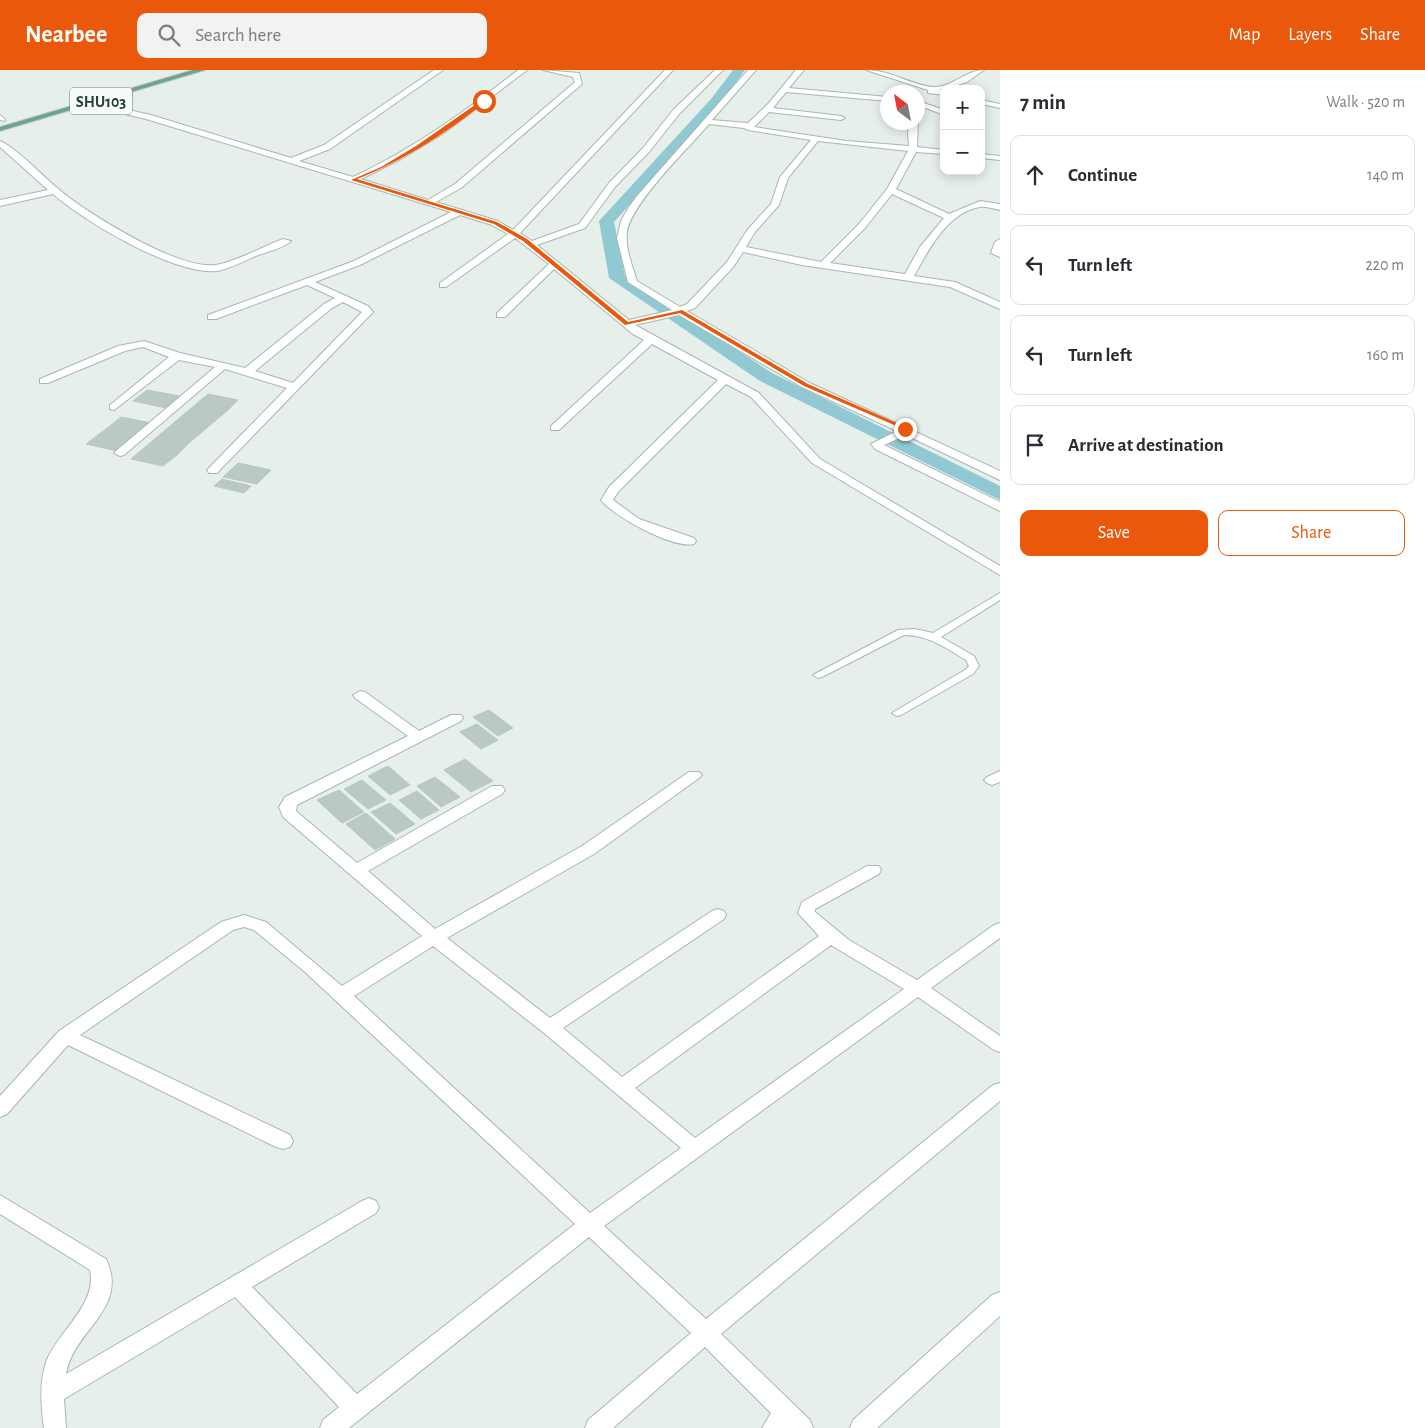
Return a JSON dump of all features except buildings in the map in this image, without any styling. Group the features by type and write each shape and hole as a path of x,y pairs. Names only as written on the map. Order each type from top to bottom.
{"main road":[{"name":"SHU103","path":"0,129 30,122 200,70"},
{"name":"SHU103","path":"1,119 13,118 77,100 150,76"},
{"path":"13,118 30,122"}],"street":[{"path":"291,160 326,148 360,122 388,106 406,90 439,70"},
{"path":"353,180 383,168 418,147 484,101 522,70"},
{"path":"429,203 458,186 579,82 576,75 547,70"},
{"path":"443,285 514,234 669,70"},
{"path":"530,244 582,226 612,185 646,150 677,111 719,70"},
{"path":"752,70 640,198 625,218 621,242 633,282 673,313 806,385 900,433 1000,476"},
{"path":"750,126 800,70"},
{"path":"870,70 940,92"},
{"path":"925,92 964,80 980,70"},
{"path":"784,90 880,99"},
{"path":"77,100 148,117 495,223 530,244 627,324 755,395 816,461 1000,571"},
{"path":"985,103 1000,106"},
{"path":"925,106 940,112"},
{"path":"766,110 841,118"},
{"path":"708,122 750,126"},
{"path":"750,126 748,128 816,138 940,152"},
{"path":"823,265 862,226 891,190 913,149 913,130"},
{"path":"627,324 673,313 691,306 730,264 751,231 775,205 784,177 816,138"},
{"path":"0,144 69,203 115,232 154,252 199,268 217,268 286,241"},
{"path":"985,156 1000,158"},
{"path":"891,190 948,216"},
{"path":"0,203 54,191"},
{"path":"908,278 925,247 943,227 948,216 980,204 1000,207"},
{"path":"212,317 357,263 459,212"},
{"path":"1000,242 996,253 1000,254"},
{"path":"740,249 823,265 952,284 1000,306"},
{"path":"501,315 554,264"},
{"path":"213,470 368,312 364,308 341,299 308,282"},
{"path":"246,372 328,306 341,299"},
{"path":"555,428 651,339"},
{"path":"44,381 132,345 144,344 177,356 246,372 295,387"},
{"path":"114,408 177,356"},
{"path":"120,454 223,366"},
{"path":"690,542 635,521 613,507 607,500 613,490 725,379"},
{"path":"900,433 877,444 879,447 1000,507"},
{"path":"360,695 418,737"},
{"path":"456,718 291,801 287,807 289,813 434,937 550,1028 695,1149"},
{"path":"341,995 434,937 588,850 694,776"},
{"path":"357,870 497,790"},
{"path":"872,870 808,906 806,913 813,922 832,936 917,988 1000,1045"},
{"path":"550,1028 718,915"},
{"path":"0,1109 65,1036 227,926 244,922 260,926 341,995 706,1333 779,1420 802,1428"},
{"path":"331,1428 589,1225 1000,929"},
{"path":"622,1087 832,936"},
{"path":"65,1036 283,1141"},
{"path":"596,1428 706,1333 1000,1090"},
{"path":"0,1204 99,1265 104,1276 97,1302 58,1361 53,1393 55,1428"},
{"path":"53,1393 368,1207"},
{"path":"237,1285 356,1409"},
{"path":"861,1428 1000,1302"}],"lane":[{"path":"934,638 1000,596"},
{"path":"818,675 902,632 915,632 934,638 970,658 974,666 969,672 897,714"}],"waterway":[{"path":"739,70 715,102 606,221 617,278 766,377 1000,494"}],"route":[{"path":"484,101 418,147 383,168 353,180 495,223 525,240 627,324 680,311 806,385 905,429"}]}
